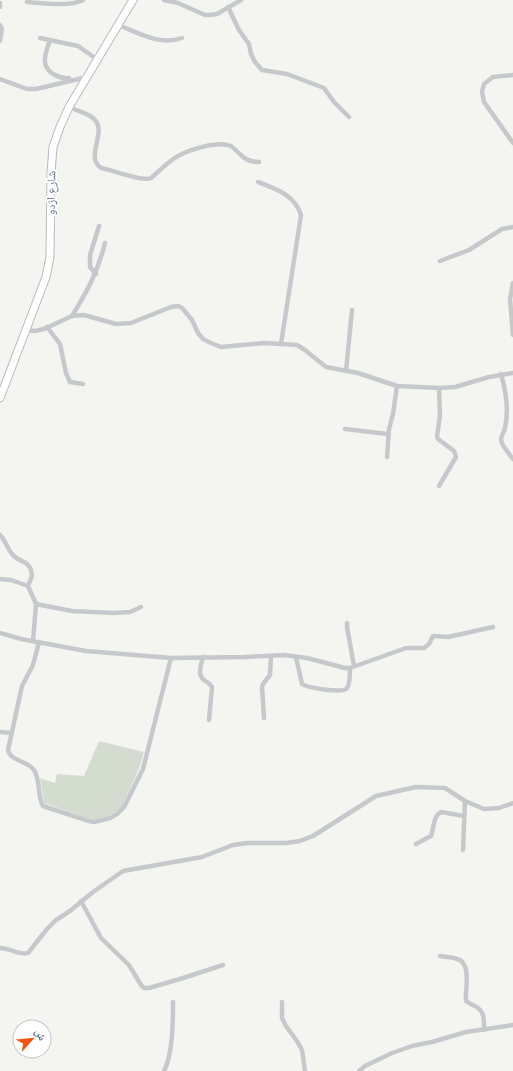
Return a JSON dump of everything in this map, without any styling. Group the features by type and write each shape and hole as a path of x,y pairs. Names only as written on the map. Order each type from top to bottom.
{"street":[{"path":"28,2 67,3 83,0"},
{"name":"شارع ازدو","path":"0,398 46,277 50,257 51,173 53,147 69,107 133,0"},
{"path":"164,0 178,3 204,15 217,14 241,0"},
{"path":"228,7 239,30 249,44 251,54 255,62 262,70 286,74 324,88 334,102 349,116"},
{"path":"0,25 2,29 0,40"},
{"path":"118,25 155,39 169,41 182,38"},
{"path":"40,38 78,46 98,60"},
{"path":"50,40 45,61 48,70 54,75 64,79 86,77"},
{"path":"513,75 493,77 484,84 482,92 484,102 513,143"},
{"path":"0,79 26,89 36,89 86,77"},
{"path":"69,107 94,118 98,124 99,132 95,162 101,168 148,180 179,155 214,145 232,146 246,159 252,162 259,162"},
{"path":"258,182 277,189 288,196 296,204 301,215 282,344"},
{"path":"96,274 90,267 90,254 99,226"},
{"path":"440,261 469,250 502,229 513,227"},
{"path":"72,316 88,291 96,274 105,243"},
{"path":"513,283 510,299 513,335"},
{"path":"26,330 35,331 72,316 84,316 116,324 131,323 171,307 178,306 188,314 198,333 203,339 211,344 221,347 264,343 301,347 326,367 358,373 397,386 439,388 455,387 489,376 513,373"},
{"path":"346,371 352,310"},
{"path":"47,327 60,344 66,373 70,382 82,384"},
{"path":"501,374 506,394 507,413 505,428 501,438 513,459"},
{"path":"387,457 388,434 393,414 397,386"},
{"path":"439,388 440,416 437,436 438,439 456,454 456,457 439,486"},
{"path":"345,429 388,434"},
{"path":"0,535 6,541 12,555 28,565 32,571 32,576 28,586 36,604 33,641"},
{"path":"0,579 11,580 28,586"},
{"path":"36,604 72,611 114,613 130,612 141,607"},
{"path":"296,657 302,684 306,686 340,691 346,690 352,667 347,623"},
{"path":"0,633 86,651 171,658 284,655 307,658 335,666 352,667 406,648 424,648 429,644 431,638 436,636 448,637 494,627"},
{"path":"39,642 33,665 22,686 11,733 8,750 9,754 15,759 28,764 34,770 44,806 94,822 110,818 124,807 144,769 171,658"},
{"path":"264,718 262,687 270,675 271,656"},
{"path":"202,657 200,674 202,679 210,683 212,687 209,720"},
{"path":"0,732 11,733"},
{"path":"0,948 7,948 24,954 28,953 47,929 81,901 123,871 202,857 233,845 300,841 314,836 376,796 416,787 435,787 445,788 465,801 484,809 499,808 513,803"},
{"path":"463,850 465,801"},
{"path":"416,844 431,836 436,817 441,812 464,816"},
{"path":"81,901 101,938 129,965 144,988 150,988 224,965"},
{"path":"440,956 458,960 464,965 467,981 466,1001 482,1011 484,1030"},
{"path":"164,1071 170,1047 173,1022 173,1002"},
{"path":"282,1002 282,1018 302,1050 305,1071"},
{"path":"359,1071 365,1066 392,1053 466,1032 513,1025"}],"shaded area":[{"path":"99,741 144,752 139,769 122,806 108,816 93,820 44,803 40,778 55,783 57,774 84,776"}]}
